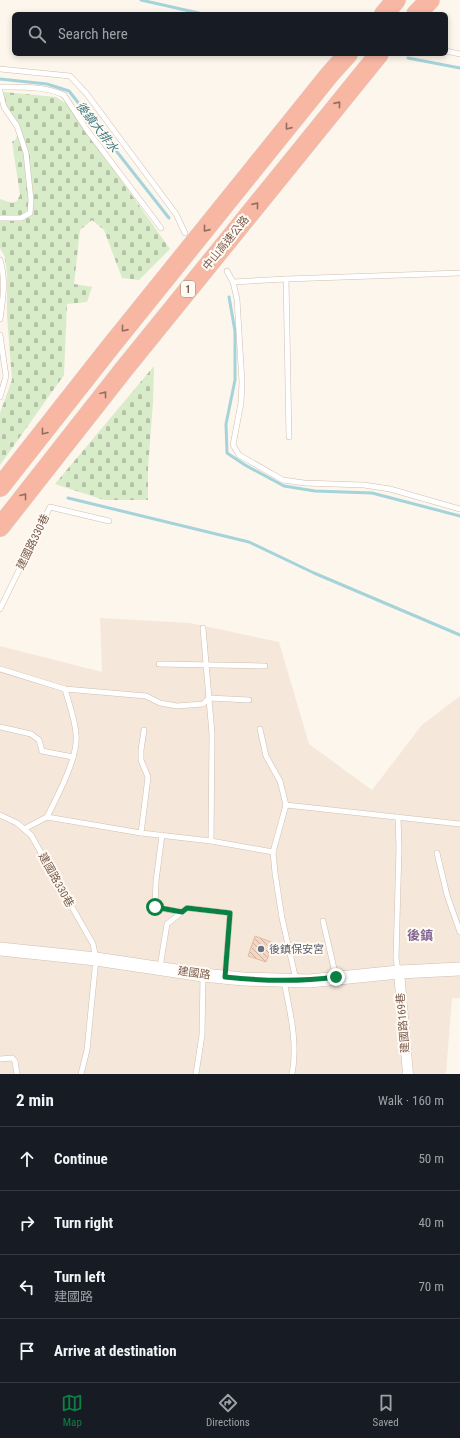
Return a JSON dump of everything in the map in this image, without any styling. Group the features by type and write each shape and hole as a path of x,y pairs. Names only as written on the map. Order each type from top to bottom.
{"highway":[{"path":"386,12 396,0"},
{"path":"418,12 430,0"},
{"name":"1","path":"0,488 111,346 330,74 346,56"},
{"name":"中山高速公路","path":"0,527 119,375 377,56"}],"street":[{"name":"建國路","path":"0,949 96,959 203,975 309,981 336,977 460,969"},
{"name":"建國路169巷","path":"399,972 408,1074"}],"lane":[{"path":"448,51 460,54"},
{"path":"0,68 70,76 86,93 176,214 185,233"},
{"path":"0,87 29,87 58,92 64,95 87,130 160,228"},
{"path":"0,91 4,107 17,126 26,153 31,200 30,213 22,218 0,218"},
{"path":"0,260 2,265 3,290 0,319"},
{"path":"227,271 233,282 237,299 242,382 241,403 233,446 239,455 283,480 304,483 364,485 384,488 460,509"},
{"path":"233,282 460,273"},
{"path":"286,279 289,437"},
{"path":"0,335 6,376 0,397"},
{"name":"建國路330巷","path":"0,609 50,508 109,521"},
{"path":"203,628 212,734 211,841"},
{"path":"159,664 265,666"},
{"path":"0,669 65,689 146,696 160,703 177,706 203,704 209,698 249,700"},
{"path":"47,817 73,757 77,735 65,689"},
{"path":"0,727 31,734 39,740 42,751 73,757"},
{"path":"260,729 266,756 280,781 286,805 274,852 275,873 290,980 295,1041 292,1074"},
{"path":"141,833 148,777 141,760 144,730"},
{"path":"286,805 460,824"},
{"name":"建國路330巷","path":"0,814 17,823 31,835 93,944 96,959"},
{"path":"24,829 47,817 141,833 211,841 274,852"},
{"path":"398,818 399,848 396,958 399,972"},
{"path":"162,835 156,881 155,907 182,912"},
{"path":"437,853 447,895 460,932"},
{"path":"159,969 167,924 187,908 230,913 225,977"},
{"path":"323,921 336,977"},
{"path":"81,1074 87,1050 96,959"},
{"path":"196,1074 202,1035 203,975"},
{"path":"0,1059 12,1058 15,1061 17,1074"}],"shaded area":[{"path":"100,618 190,623 279,642 309,744 372,790 422,725 460,696 460,998 452,998 446,1074 0,1074 0,646 102,672"}],"green space":[{"path":"4,92 56,97 67,104 170,249 139,280 122,278 104,230 92,220 80,230 74,284 92,287 87,302 67,304 64,375 0,465 0,413 12,380 7,316 7,274 5,257 0,248 0,199 12,203 17,201 20,195 12,142 16,139 18,131 2,98"},
{"path":"154,366 148,468 148,500 104,500 55,484"}],"building":[{"name":"後鎮保安宮","path":"255,936 274,943 266,962 248,956"}],"waterway":[{"path":"141,0 194,12"},
{"path":"408,58 460,68"},
{"name":"後鎮大排水","path":"0,79 47,84 69,91 169,218"},
{"path":"229,297 235,331 235,380 226,424 227,453 245,465 284,486 315,491 372,493 460,516"},
{"path":"68,498 249,542 314,573 460,635"}],"place":[{"name":"後鎮保安宮","path":"261,949"}],"district":[{"name":"後鎮","path":"420,935"}],"route":[{"path":"155,907 182,912 187,908 230,913 225,977 309,981 336,977"}]}
